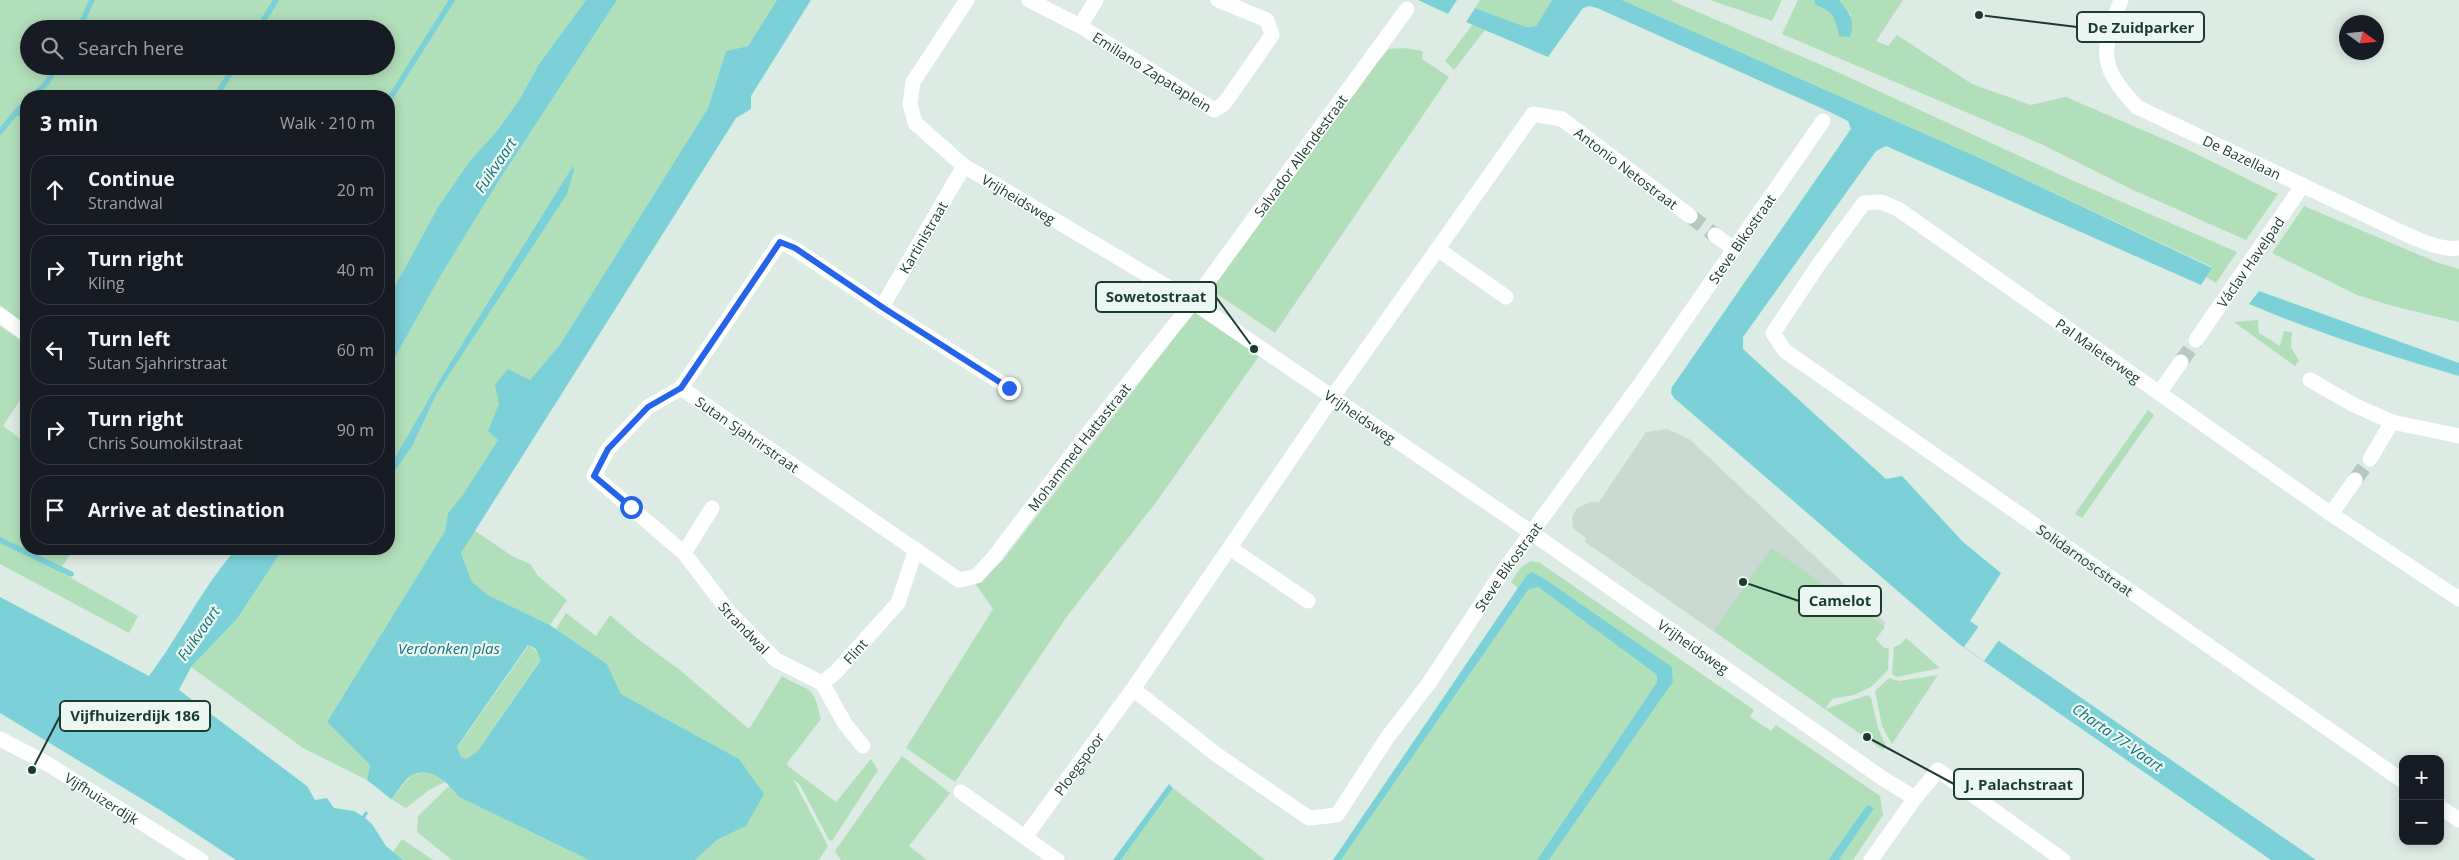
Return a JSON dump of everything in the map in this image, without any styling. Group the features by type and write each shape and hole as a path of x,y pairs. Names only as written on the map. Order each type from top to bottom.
{"street":[{"name":"Vrijheidsweg","path":"967,0 914,82 910,104 916,123 964,166 1193,302 1532,533 1885,780 1915,798"},
{"name":"Emiliano Zapataplein","path":"1029,0 1080,26 1214,110 1224,104 1272,35 1267,20 1218,0"},
{"name":"Emiliano Zapataplein","path":"1080,26 1096,0"},
{"name":"De Bazellaan","path":"2120,0 2107,37 2106,58 2117,86 2137,107 2423,241 2453,249 2459,248"},
{"name":"Salvador Allendestraat","path":"1193,302 1407,9"},
{"name":"Ploegspoor","path":"1025,837 1133,690 1332,398 1439,250 1533,114 1562,119"},
{"name":"Antonio Netostraat","path":"1562,119 1690,216"},
{"name":"Steve Bikostraat","path":"1133,690 1217,755 1309,818 1338,815 1388,738 1429,683 1501,574 1639,386 1823,121"},
{"name":"Kartinistraat","path":"882,307 964,166"},
{"name":"Václav Havelpad","path":"2196,340 2303,185"},
{"name":"Pal Maleterweg","path":"1774,333 1819,264 1864,203 1881,202 1898,209 2332,514 2459,599"},
{"path":"1715,235 1734,249"},
{"name":"Sutan Sjahrirstraat","path":"882,307 795,248 780,242 681,388 959,580"},
{"path":"1439,250 1506,297"},
{"name":"Mohammed Hattastraat","path":"959,580 977,576 994,557 1082,441 1193,302"},
{"path":"882,307 1009,388"},
{"path":"0,315 20,330"},
{"name":"Solidarnoscstraat","path":"1774,333 1785,351 2399,778"},
{"path":"2159,393 2181,362"},
{"path":"2310,380 2354,405 2392,422 2459,436"},
{"name":"Strandwal","path":"681,388 648,407 608,449 594,476 684,552 729,612 776,660 822,683"},
{"path":"2370,459 2392,422"},
{"path":"2332,514 2355,480"},
{"path":"684,552 712,508"},
{"path":"1230,548 1308,600"},
{"name":"Flint","path":"822,683 836,672 898,603 916,550"},
{"path":"822,683 845,724 863,746"},
{"name":"Vijfhuizerdijk","path":"0,739 46,763 201,860"},
{"path":"1871,860 1915,798 1938,770 2063,860"},
{"path":"961,792 1057,860"},
{"path":"2444,810 2459,820"}],"shaded area":[{"path":"1667,429 1689,439 1886,623 1824,708 1585,542 1586,538 1573,528 1572,517 1577,508 1591,502 1599,502 1646,432"}],"green space":[{"path":"0,0 586,0 539,64 519,100 497,131 469,162 438,207 395,286 395,90 20,90 20,320 0,305"},
{"path":"617,0 777,0 748,46 726,51 708,108 561,343 530,380 498,440 462,496 448,513 445,531 327,722 370,765 367,780 303,748 191,667 237,619 279,555 395,555 395,357 441,275 500,179"},
{"path":"1480,0 1552,0 1536,26 1526,27 1475,8"},
{"path":"1622,0 1670,0 1833,70 2067,178 2237,252 2216,283 2206,277 2212,267 1982,159"},
{"path":"1710,0 1782,0 1772,21"},
{"path":"1798,0 1815,0 1814,4 1826,10 1834,19 1839,36 1851,15 1839,0 1903,0 1876,41 1888,46 1897,35 1972,84 2031,105 2066,97 2182,147 2278,194 2246,240 2129,188 2041,144 1782,34"},
{"path":"1473,24 1485,30 1454,70 1445,61"},
{"path":"1404,48 1423,51 1422,59 1449,77 1275,333 1211,290 1377,63 1389,49"},
{"path":"2304,206 2436,262 2459,269 2459,322 2357,295 2272,253"},
{"path":"1194,312 1259,356 1157,501 1068,615 955,782 906,748 993,609 974,582 986,576 1003,560"},
{"path":"2258,320 2259,333 2280,346 2284,331 2292,332 2291,347 2299,361 2295,366 2234,322"},
{"path":"0,326 20,340 20,400 3,426 20,439 20,555 70,555 59,571 138,616 129,633 0,564"},
{"path":"2148,410 2154,415 2082,518 2075,514"},
{"path":"474,530 512,556 530,564 538,576 567,600 550,625 488,595 472,582 461,553"},
{"path":"1771,548 1885,627 1876,639 1883,647 1889,649 1888,670 1871,687 1854,695 1832,699 1825,709 1868,695 1871,698 1878,728 1886,746 1883,750 1714,631"},
{"path":"1531,561 1540,563 1754,710 1750,717 1771,731 1776,725 1880,796 1883,815 1853,860 1839,860 1873,809 1867,805 1828,860 1549,860 1673,682 1672,667 1526,576 1518,588 1511,582 1521,567"},
{"path":"1538,587 1657,675 1657,682 1537,860 1341,860 1528,590"},
{"path":"566,613 596,636 610,615 638,639 681,671 749,729 782,676 809,690 815,699 821,719 787,763 788,766 836,802 871,759 878,770 832,841 829,840 800,785 793,779 828,846 819,860 695,860 717,840 746,826 751,815 739,759 621,694 607,664 556,629"},
{"path":"1906,638 1940,668 1897,677 1892,674 1894,647 1901,644"},
{"path":"529,645 539,654 540,660 477,752 466,759 461,757 457,748"},
{"path":"1938,675 1892,744 1882,726 1875,691 1889,678 1899,681"},
{"path":"902,756 950,793 909,846 927,860 841,860 835,851"},
{"path":"428,772 447,781 429,790 406,808 391,799 412,775"},
{"path":"450,785 459,797 589,860 452,860 417,832 418,816"},
{"path":"1173,788 1265,860 1121,860"},
{"path":"402,839 433,860 403,860 393,852"}],"water":[{"name":"Fuikvaart","path":"586,0 617,0 500,179 441,275 395,357 395,286 438,207 469,162 497,131 519,100 539,64"},
{"name":"Verdonken plas","path":"777,0 811,0 751,96 751,109 736,118 461,553 472,582 488,595 550,625 607,664 621,694 739,759 764,794 746,826 717,840 695,860 589,860 459,797 450,786 433,774 419,773 412,775 391,799 367,780 370,765 327,722 445,531 448,513 462,496 498,440 488,431 499,404 495,385 508,369 530,380 561,343 708,108 726,51 748,46","holes":["528,645 537,651 540,661 477,752 466,759 461,757 457,747"]},
{"path":"1418,0 1457,0 1448,14"},
{"name":"Charta 77-Vaart","path":"1552,0 1622,0 1982,159 2212,268 2201,285 1886,146 1876,151 1743,337 1743,349 1886,479 1902,476 1963,542 2001,573 1970,621 2316,860 2271,860 1959,644 1674,398 1671,393 1672,387 1851,129 1848,121 1830,112 1597,8 1589,6 1583,8 1548,57 1466,22 1475,8 1526,27 1536,26"},
{"path":"1815,0 1839,0 1846,8 1852,21 1850,37 1839,36 1832,16 1826,10 1814,4"},
{"path":"573,166 574,170 567,194 437,393 412,446 396,469 395,458 441,378"},
{"path":"2259,291 2459,363 2459,376 2353,343 2249,304"},
{"name":"Fuikvaart","path":"231,555 279,555 237,619 191,667 179,690 307,786 315,800 327,798 334,808 354,811 362,816 366,811 368,813 365,818 372,824 386,846 403,860 236,860 160,810 0,713 0,597 149,676"},
{"path":"1531,572 1543,578 1672,667 1673,682 1549,860 1537,860 1657,682 1657,675 1538,587 1528,590 1341,860 1333,860 1526,576"},
{"path":"1169,784 1173,788 1121,860 1113,860"},
{"path":"1867,805 1874,808 1839,860 1828,860"}],"pier":[{"path":"1979,626 1999,640 1984,661 1964,647"}],"waterway":[{"path":"83,20 92,0"},
{"path":"264,20 276,0"},
{"path":"395,90 452,0"},
{"path":"40,90 52,75"},
{"path":"220,90 229,75"},
{"path":"17,111 20,108"},
{"path":"0,132 17,111 20,114"},
{"path":"0,540 20,550"},
{"path":"31,555 71,574"}],"tunnel":[{"path":"1690,216 1715,235"},
{"path":"2181,362 2196,340"},
{"path":"2355,480 2370,459"}],"place":[{"name":"De Zuidparker","path":"1979,15"},
{"name":"Sowetostraat","path":"1254,349"},
{"name":"Camelot","path":"1743,582"},
{"name":"J. Palachstraat","path":"1867,737"},
{"name":"Vijfhuizerdijk 186","path":"32,770"}],"route":[{"path":"631,507 594,476 608,449 648,407 681,388 780,242 795,248 882,307 1009,388"}]}
